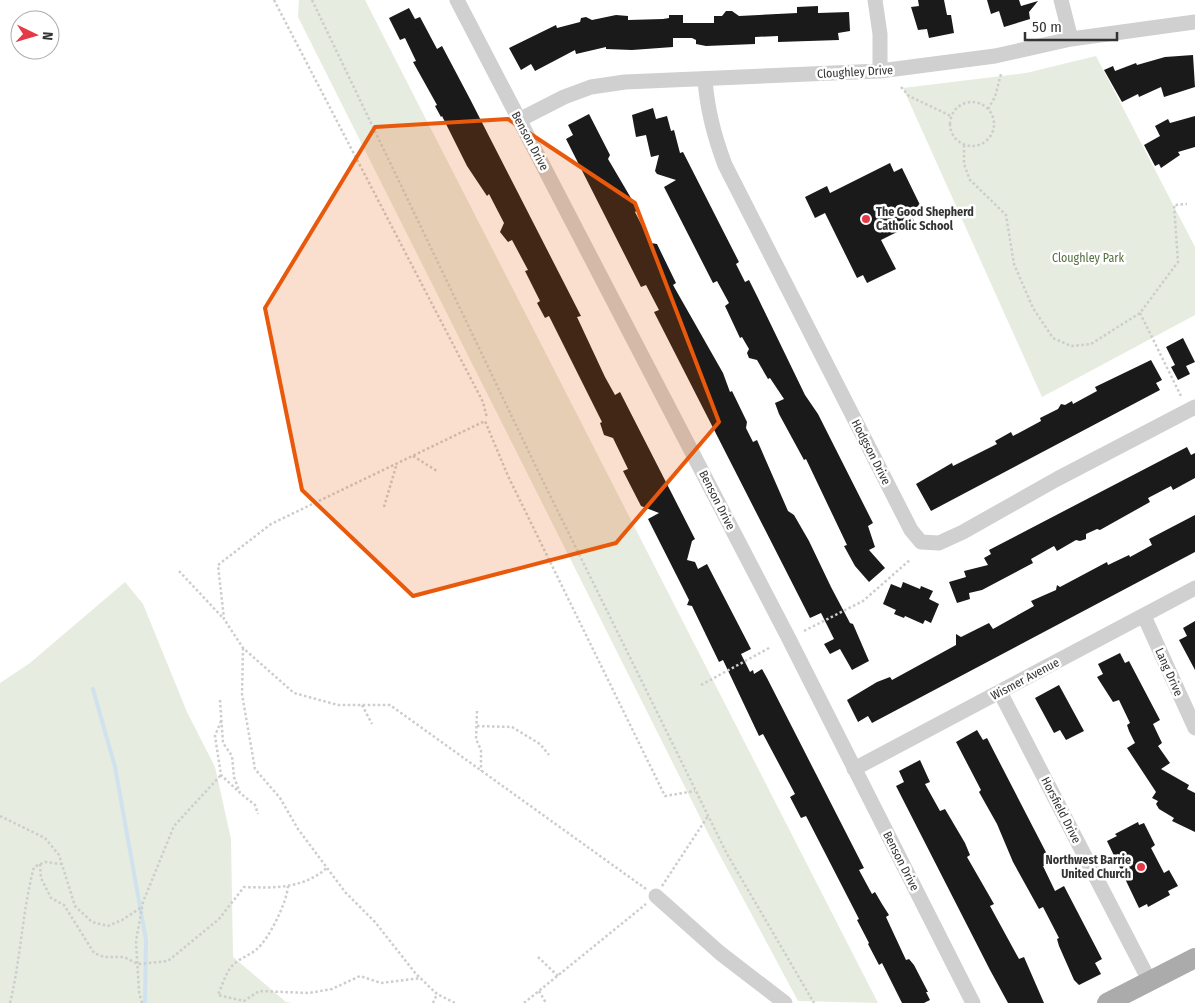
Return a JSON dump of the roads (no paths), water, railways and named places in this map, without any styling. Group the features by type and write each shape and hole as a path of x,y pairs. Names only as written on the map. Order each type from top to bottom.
{"main road":[{"path":"1107,1003 1195,958"}],"street":[{"name":"Benson Drive","path":"456,0 973,1003"},
{"path":"875,0 880,34 880,71"},
{"path":"1060,0 1071,39"},
{"name":"Cloughley Drive","path":"519,120 564,97 591,86 625,82 880,71 995,56 1071,39 1195,22"},
{"name":"Hodgson Drive","path":"705,79 707,107 712,131 725,165 911,530 922,542 939,543 947,540 1057,479 1195,407"},
{"name":"Wismer Avenue","path":"854,769 1195,588"},
{"name":"Lang Drive","path":"1144,616 1195,728"},
{"name":"Horsfield Drive","path":"1000,692 1149,980"},
{"path":"656,896 720,953 785,1003"}],"waterway":[{"path":"93,689 115,767 146,940 145,1003"}],"place":[{"name":"The Good Shepherd Catholic School","path":"866,219"},
{"name":"Northwest Barrie United Church","path":"1141,867"}],"park label":[{"name":"Cloughley Park","path":"1088,258"}]}
